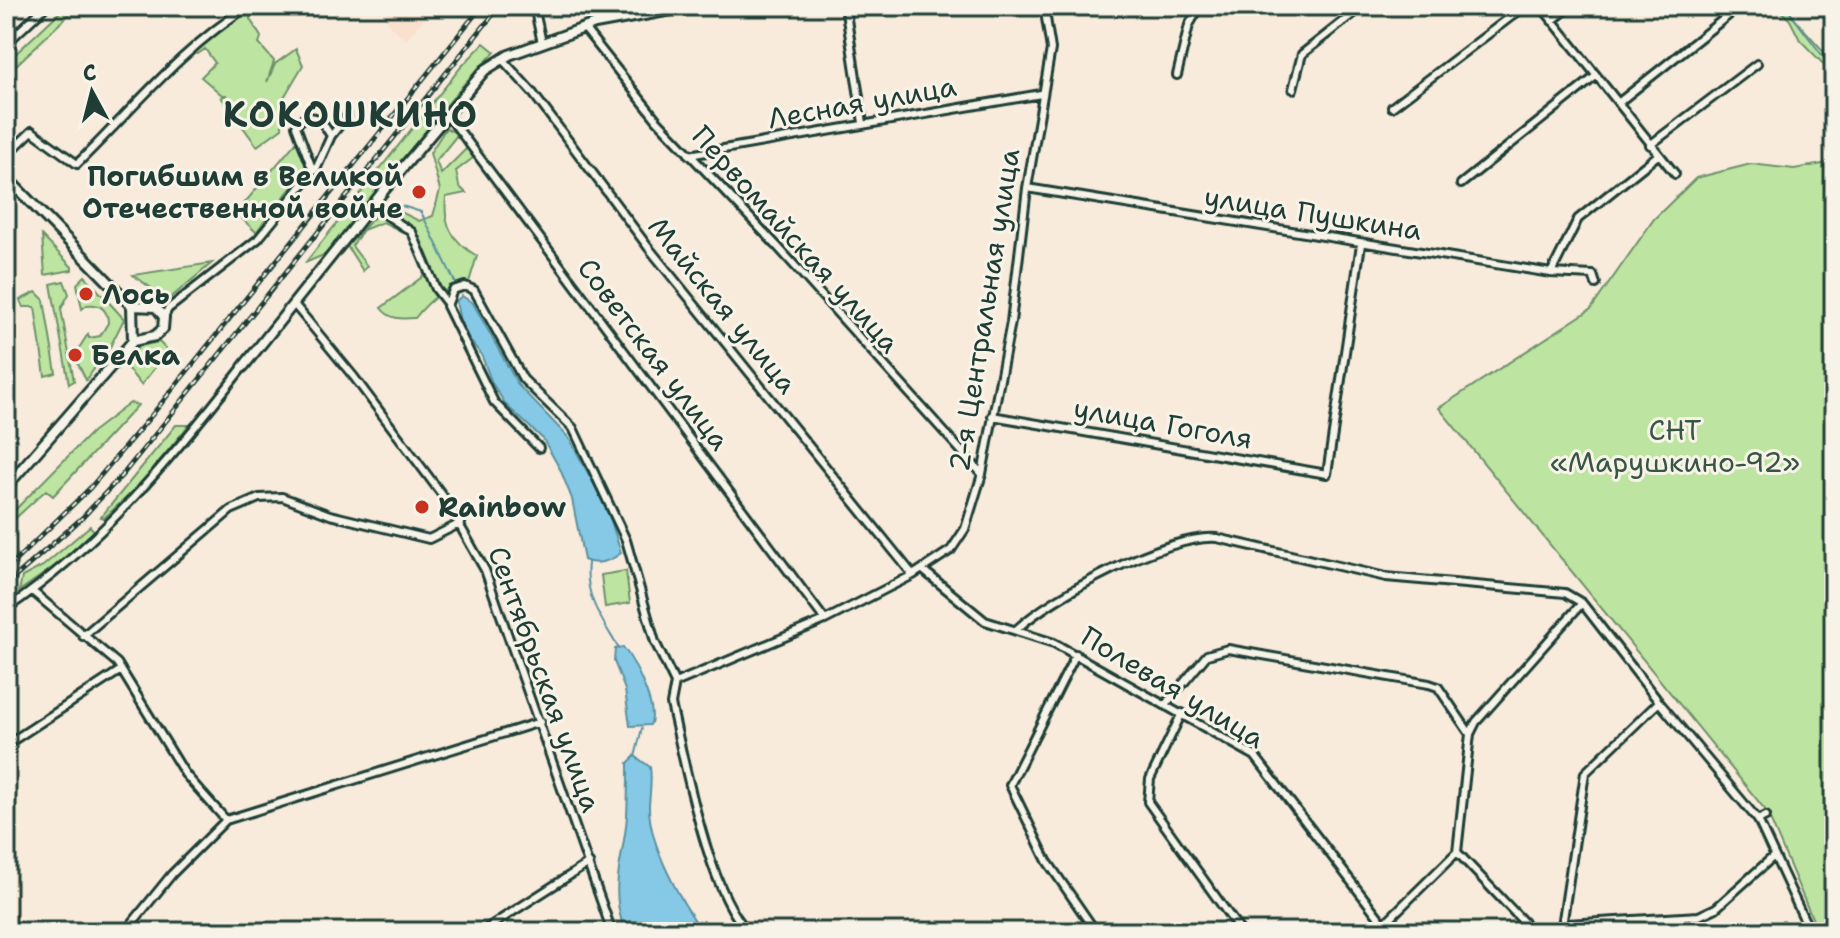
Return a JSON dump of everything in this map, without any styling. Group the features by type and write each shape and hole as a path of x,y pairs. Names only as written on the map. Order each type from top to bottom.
{"street":[{"path":"6,44 46,6"},
{"path":"6,156 32,131 77,164 177,66 193,46 249,6"},
{"path":"534,6 542,43"},
{"path":"6,609 32,591 131,498 189,435 371,205 477,78 502,59 584,28 693,6"},
{"path":"845,6 863,123"},
{"name":"2-я Центральная улица","path":"675,683 825,620 923,570 959,541 971,518 982,474 1011,322 1027,188 1051,49 1044,6"},
{"path":"1177,75 1189,25 1200,6"},
{"path":"1293,89 1302,54 1363,6"},
{"path":"1392,107 1525,6"},
{"path":"1541,6 1675,174"},
{"path":"1552,21 1571,6"},
{"path":"1618,103 1740,6"},
{"name":"Первомайская улица","path":"584,28 689,155 758,225 982,474"},
{"name":"Майская улица","path":"502,59 532,92 648,247 913,575"},
{"path":"1650,145 1757,64"},
{"path":"1461,184 1596,76"},
{"name":"Лесная улица","path":"689,155 1041,94"},
{"name":"Советская улица","path":"447,114 825,620"},
{"path":"6,177 136,309 164,312 248,250 313,171 331,136 347,116"},
{"path":"313,171 296,126 301,120 315,117 322,121 331,136"},
{"path":"1551,273 1578,219 1658,155"},
{"name":"улица Пушкина","path":"1027,188 1361,244 1551,273 1593,275 1596,284"},
{"path":"371,205 412,232 436,289 447,299 488,393 500,411 539,448"},
{"name":"улица Гоголя","path":"992,416 1327,474 1361,244"},
{"path":"447,299 460,287 474,290 523,379 573,428 626,540 655,642 675,683 671,704 710,855 721,886 749,932"},
{"name":"Сентябрьская улица","path":"293,303 354,377 461,523 489,578 612,932"},
{"path":"133,341 136,309"},
{"path":"6,487 133,341 160,333 164,312"},
{"path":"135,330 144,337"},
{"path":"83,636 231,510 259,498 282,497 330,515 429,539 461,523"},
{"path":"1017,629 1105,574 1156,548 1206,537 1386,577 1565,593 1582,603 1659,702 1758,820 1810,932"},
{"name":"Полевая улица","path":"923,570 985,621 1017,629 1076,654 1255,756 1390,932"},
{"path":"32,591 113,658 185,774 226,820"},
{"path":"1384,924 1457,852 1470,734 1478,719 1582,603"},
{"path":"1166,704 1207,655 1228,649 1438,687 1470,734"},
{"path":"1076,654 1010,785 1047,861 1096,932"},
{"path":"6,745 121,670"},
{"path":"1562,926 1585,773 1659,702"},
{"path":"1182,713 1150,779 1148,802 1241,932"},
{"path":"125,932 172,874 226,820 540,722"},
{"path":"1758,820 1766,816"},
{"path":"1457,852 1533,932"},
{"path":"1554,932 1562,926 1704,915 1774,856"},
{"path":"481,932 589,863"}],"shaded area":[{"path":"386,6 435,6 406,40 388,24"}],"green space":[{"path":"66,6 78,6 6,75 6,63"},
{"path":"253,6 250,19 261,37 259,44 274,61 267,82 275,64 296,49 303,65 283,99 282,128 257,146 221,97 227,95 222,95 201,77 215,63 205,49 198,54 191,52"},
{"path":"1776,6 1789,6 1792,16 1825,53 1834,54 1834,75 1800,40 1790,20"},
{"path":"484,43 495,52 464,84 326,254 305,263 461,67"},
{"path":"446,128 458,134 436,161 441,174 468,147 473,158 456,171 459,186 466,193 446,197 446,216 455,238 477,256 469,282 439,295 415,318 396,318 381,308 422,277 427,267 409,235 383,222 363,230 352,246 367,266 363,271 347,246 378,213 385,219 401,212 419,221 433,216 440,190 430,153"},
{"path":"296,142 306,165 302,174 256,232 236,213"},
{"name":"СНТ «Марушкино-92»","path":"1834,162 1834,932 1818,932 1767,812 1439,408 1591,309 1654,219 1696,178 1751,164 1794,169"},
{"path":"42,236 72,267 72,270 45,275"},
{"path":"212,263 168,300 133,275"},
{"path":"85,276 124,319 110,347 86,380 74,356 88,334 89,338 100,336 108,323 107,314 99,306 87,305 82,309 77,284"},
{"path":"64,281 69,294 61,309 74,381 69,384 51,284"},
{"path":"36,292 44,300 56,373 45,376 35,307 23,307 20,300"},
{"path":"159,342 167,350 165,355 141,385 122,362 140,346"},
{"path":"130,403 138,405 53,496 46,490 6,527 6,519 92,432"},
{"path":"176,425 189,425 139,486 104,518 101,517"},
{"path":"90,526 94,531 58,564 19,591 22,577 43,566"},
{"path":"626,571 630,603 605,607 601,575"}],"water":[{"path":"462,296 473,303 518,385 569,438 607,508 621,553 617,556 598,563 584,560 572,499 560,469 543,439 506,405 492,383 481,354 462,331 456,301"},
{"path":"623,647 648,697 652,718 650,725 630,726 625,690 614,661 615,649"},
{"path":"635,756 650,767 650,820 660,854 676,889 703,932 626,932 624,928 619,913 617,884 626,830 628,763"}],"waterway":[{"path":"1785,6 1834,71"},
{"path":"402,206 421,212 455,282"},
{"path":"588,563 592,598 619,649"},
{"path":"635,757 642,728"}],"railway":[{"path":"11,565 90,488 151,416 482,6"},
{"path":"6,585 82,518 124,473 500,6"}],"place":[{"name":"Погибшим в Великой Отечественной войне","path":"419,192"},
{"name":"Лось","path":"86,294"},
{"name":"Белка","path":"75,355"},
{"name":"Rainbow","path":"422,507"}],"district":[{"name":"КОКОШКИНО","path":"351,114"}]}
